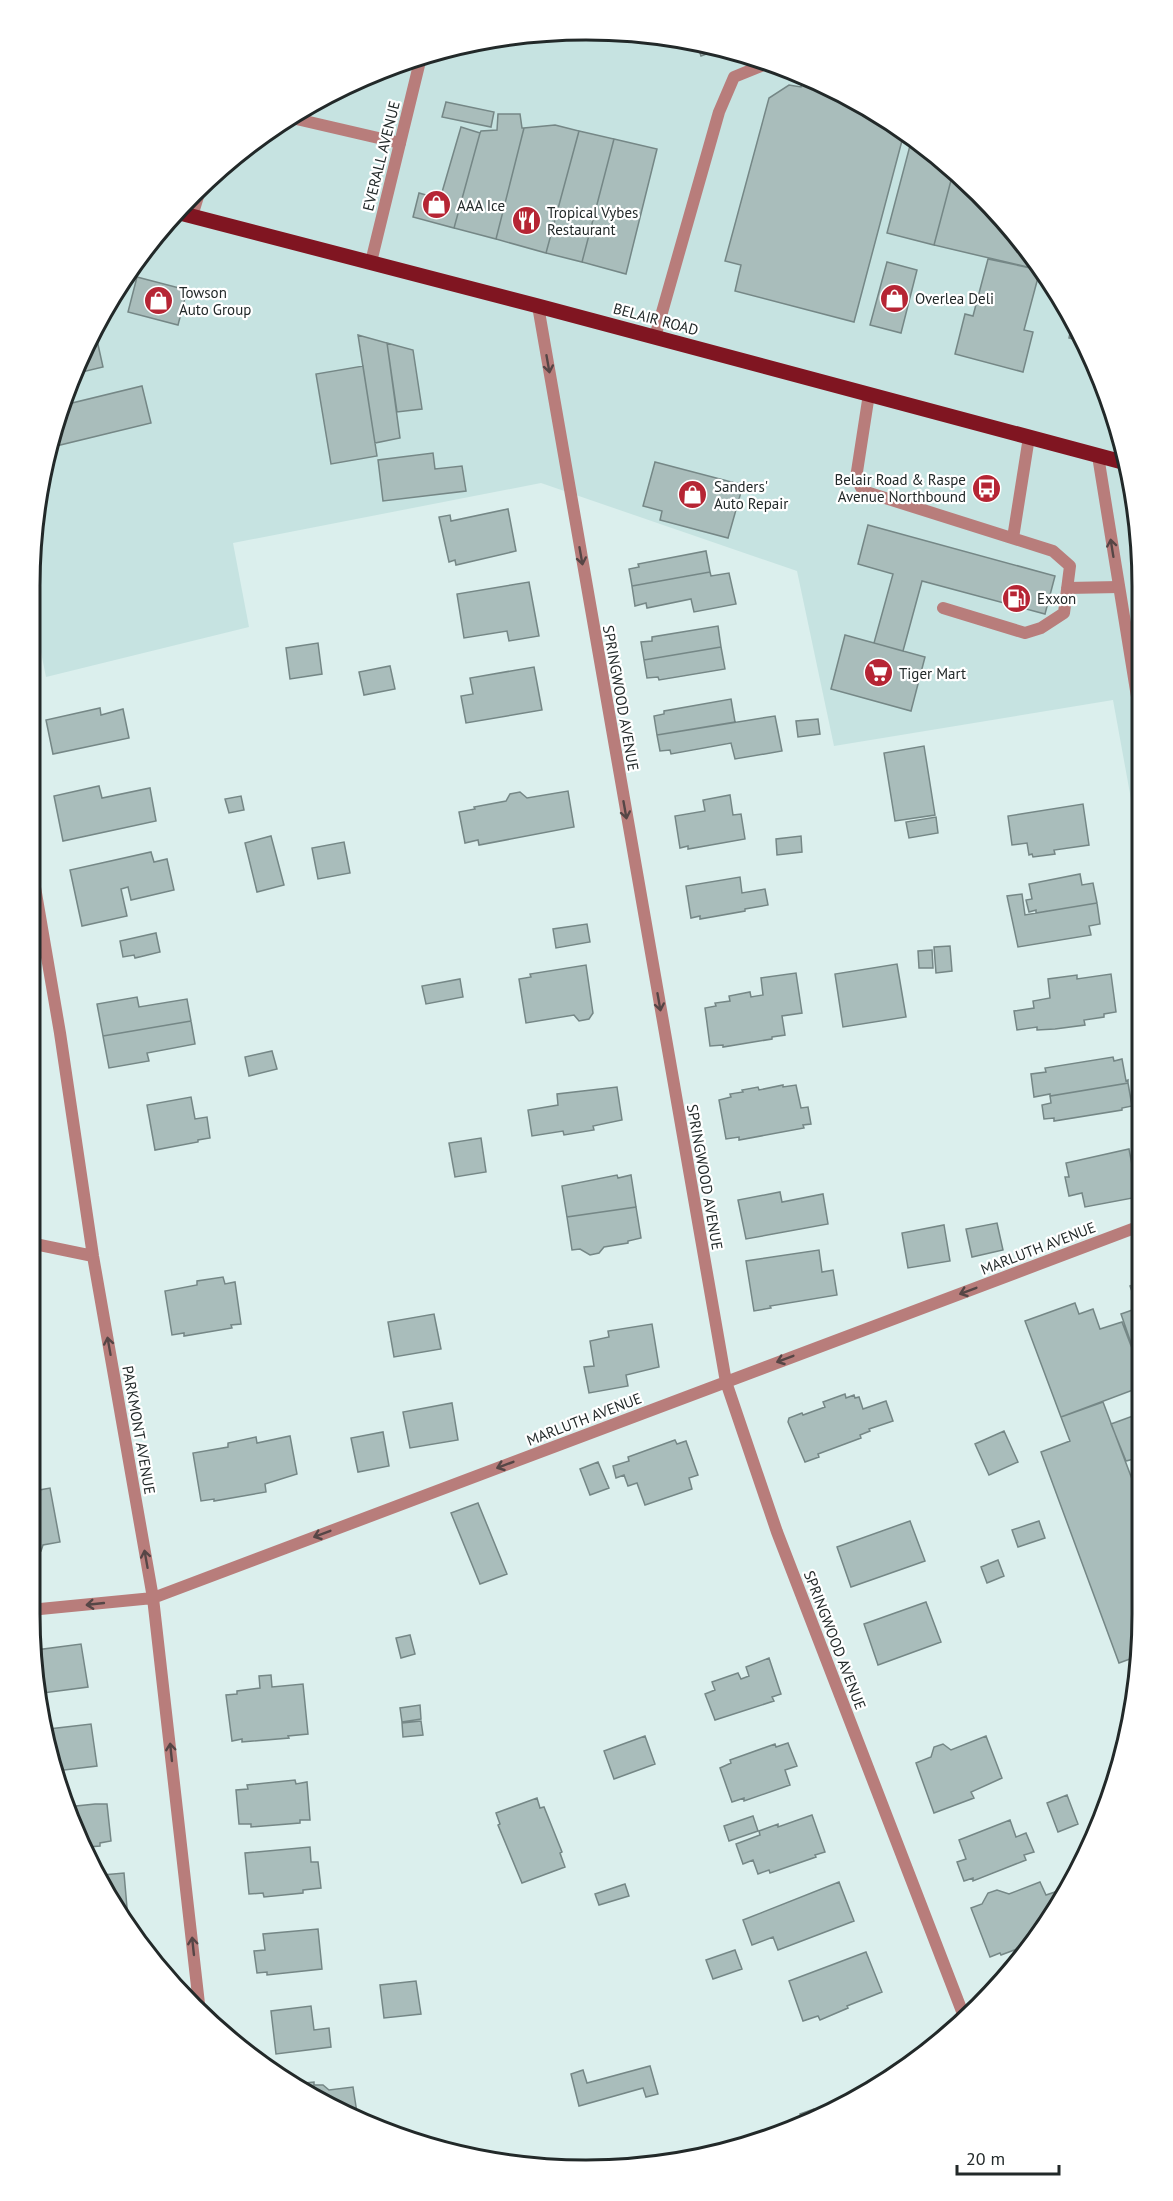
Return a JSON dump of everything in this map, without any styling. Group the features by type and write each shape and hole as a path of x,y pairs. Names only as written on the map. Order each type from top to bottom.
{"main road":[{"name":"BELAIR ROAD","path":"186,215 1118,461"}],"street":[{"name":"EVERALL AVENUE","path":"370,262 419,67"},
{"path":"655,337 718,112 734,77 757,68"},
{"path":"303,121 400,143"},
{"path":"192,216 195,205"},
{"name":"SPRINGWOOD AVENUE","path":"538,306 726,1382 777,1532 962,2011"},
{"path":"869,394 856,478 863,492 1053,551 1070,566 1065,613 1041,628 1025,633 943,608"},
{"path":"1013,538 1029,437"},
{"path":"1098,456 1132,666"},
{"path":"1067,588 1119,587"},
{"name":"PARKMONT AVENUE","path":"40,916 93,1256 153,1598 198,1999"},
{"name":"MARLUTH AVENUE","path":"40,1609 153,1598 1132,1229"},
{"path":"40,1245 93,1256"}],"shaded area":[{"path":"586,40 622,42 658,45 728,59 762,69 828,97 860,114 919,153 973,200 997,226 1020,254 1059,314 1076,345 1104,411 1114,445 1128,515 1132,586 1131,799 1113,700 834,746 797,571 541,483 233,543 249,627 46,677 40,647 40,586 45,515 59,445 69,411 97,345 114,313 153,254 200,200 226,176 254,153 314,114 345,97 411,69 445,59 515,45"}],"building":[{"path":"789,85 801,87 802,85 828,97 860,114 902,141 854,322 735,291 741,265 725,261 769,98"},
{"path":"446,102 494,112 491,127 442,117"},
{"path":"498,114 520,114 522,128 524,128 496,239 454,228 480,133 497,130"},
{"path":"555,125 579,131 546,253 496,239 524,128"},
{"path":"461,127 480,133 454,228 413,217 419,193 440,199"},
{"path":"579,131 614,139 582,262 546,253"},
{"path":"614,139 657,149 626,274 582,262"},
{"path":"910,147 951,180 934,245 887,233"},
{"path":"951,180 997,226 1029,267 934,245"},
{"path":"988,259 1030,268 1038,279 1024,330 1033,332 1023,372 955,354 965,314 973,316"},
{"name":"Overlea Deli","path":"887,262 917,270 901,333 870,325"},
{"name":"Towson Auto Group","path":"137,277 187,290 178,325 128,312"},
{"path":"358,335 387,343 400,438 375,443"},
{"path":"387,343 413,350 422,409 397,412"},
{"path":"98,344 103,367 85,371"},
{"path":"363,366 377,456 331,464 316,374"},
{"path":"142,386 151,423 59,445 72,403"},
{"path":"433,453 435,469 462,466 466,491 383,501 378,460"},
{"name":"Sanders' Auto Repair","path":"655,462 743,485 728,538 660,520 662,511 643,506"},
{"path":"508,509 516,551 456,565 455,560 449,562 439,517 450,515 451,521"},
{"name":"Exxon","path":"868,525 1055,576 1045,614 922,581 903,651 874,643 893,574 858,564"},
{"path":"706,551 710,572 632,586 629,569 639,567 638,564"},
{"path":"710,572 711,576 729,573 736,604 694,612 691,599 647,608 646,603 635,606 632,586"},
{"path":"529,582 539,636 509,641 507,631 464,638 457,594"},
{"path":"718,626 721,647 644,660 641,642 652,641 652,637"},
{"name":"Tiger Mart","path":"845,635 925,657 911,711 831,689"},
{"path":"318,643 322,674 290,679 286,648"},
{"path":"721,647 725,669 659,680 658,677 647,678 644,660"},
{"path":"390,666 395,689 364,695 359,672"},
{"path":"534,667 542,710 466,723 461,696 473,694 470,678"},
{"path":"731,699 735,722 657,735 654,716 664,714 664,711"},
{"path":"100,708 101,715 123,709 129,738 53,754 46,720"},
{"path":"775,716 782,751 735,759 731,743 671,754 670,750 660,751 657,735"},
{"path":"818,719 820,734 798,737 796,721"},
{"path":"924,746 935,815 895,821 884,753"},
{"path":"99,786 102,798 150,788 156,821 63,841 54,796"},
{"path":"568,791 574,827 479,845 478,840 465,843 459,812 506,801 510,794 520,792 527,798"},
{"path":"730,795 733,815 741,814 745,839 688,849 688,846 680,848 675,816 705,811 703,800"},
{"path":"241,796 244,810 229,813 225,799"},
{"path":"1083,804 1089,845 1054,850 1055,854 1033,857 1032,854 1029,855 1027,843 1012,845 1008,816"},
{"path":"936,817 938,833 909,838 906,822"},
{"path":"271,836 284,885 257,892 245,843"},
{"path":"801,836 802,852 777,855 776,839"},
{"path":"344,842 350,873 318,879 312,848"},
{"path":"151,852 154,862 167,859 174,890 131,900 128,887 121,889 127,916 82,926 70,870"},
{"path":"1080,874 1082,885 1093,883 1097,903 1036,913 1036,910 1029,912 1026,900 1032,899 1029,884"},
{"path":"740,877 742,893 765,889 768,905 700,919 700,916 691,918 686,886"},
{"path":"1022,894 1025,915 1097,903 1100,924 1089,926 1091,935 1018,947 1007,896"},
{"path":"587,924 590,942 556,948 553,929"},
{"path":"156,933 160,952 135,958 134,955 123,957 120,941"},
{"path":"950,946 952,971 936,973 934,947"},
{"path":"932,950 933,968 919,968 918,951"},
{"path":"897,964 906,1017 843,1027 835,974"},
{"path":"586,965 593,1013 589,1019 579,1021 574,1015 526,1023 519,979 531,977 530,974"},
{"path":"796,973 802,1013 782,1016 785,1035 723,1047 723,1045 710,1046 705,1008 716,1006 715,1003 730,1001 729,996 750,992 751,997 763,995 761,978"},
{"path":"1111,974 1116,1012 1104,1014 1104,1017 1084,1020 1085,1025 1017,1030 1014,1011 1034,1008 1033,1001 1050,998 1048,979 1077,975 1077,979"},
{"path":"460,979 463,997 426,1004 422,986"},
{"path":"137,997 139,1007 187,999 191,1021 103,1036 97,1004"},
{"path":"191,1021 195,1044 147,1053 149,1061 109,1068 103,1036"},
{"path":"272,1051 277,1069 249,1076 245,1057"},
{"path":"1113,1057 1114,1061 1122,1059 1128,1083 1034,1097 1031,1074 1046,1072 1045,1068"},
{"path":"1128,1083 1132,1106 1122,1108 1122,1110 1054,1121 1054,1118 1044,1119 1042,1105 1051,1103 1050,1096"},
{"path":"783,1085 783,1087 796,1085 801,1108 808,1107 811,1124 803,1125 804,1128 739,1140 739,1137 726,1139 719,1100 731,1097 730,1094 743,1092 742,1090 758,1087 759,1090"},
{"path":"617,1087 622,1120 593,1126 594,1130 564,1135 563,1131 532,1136 528,1110 558,1105 557,1094"},
{"path":"191,1097 195,1119 207,1117 210,1138 155,1150 147,1105"},
{"path":"481,1138 486,1172 455,1177 449,1143"},
{"path":"1129,1149 1132,1165 1132,1198 1085,1207 1082,1193 1069,1196 1065,1177 1069,1177 1066,1163"},
{"path":"617,1175 618,1178 631,1175 636,1207 567,1217 562,1186"},
{"path":"780,1192 782,1202 823,1194 828,1224 746,1239 738,1200"},
{"path":"636,1207 641,1238 604,1247 599,1253 590,1255 580,1249 572,1250 567,1217"},
{"path":"997,1223 1003,1250 972,1257 966,1229"},
{"path":"944,1225 950,1261 908,1268 902,1233"},
{"path":"819,1250 822,1272 833,1270 837,1295 770,1306 771,1308 754,1311 746,1261"},
{"path":"223,1277 225,1284 235,1282 241,1324 231,1325 232,1328 184,1336 184,1333 172,1335 165,1291 197,1285 197,1281"},
{"path":"1075,1303 1079,1314 1093,1309 1100,1329 1122,1322 1132,1348 1132,1390 1061,1417 1025,1321"},
{"path":"1132,1310 1132,1346 1121,1314"},
{"path":"434,1314 441,1349 394,1357 388,1322"},
{"path":"652,1324 659,1367 626,1375 628,1386 589,1393 584,1367 594,1366 590,1341 609,1337 608,1331"},
{"path":"845,1394 846,1398 854,1395 855,1398 859,1397 863,1409 886,1401 893,1421 869,1429 870,1431 860,1435 861,1438 818,1454 819,1457 805,1462 788,1422 789,1418 825,1407 823,1402"},
{"path":"1103,1402 1132,1479 1131,1650 1130,1659 1119,1663 1041,1452 1070,1441 1061,1417"},
{"path":"452,1403 458,1440 410,1448 403,1412"},
{"path":"1132,1416 1132,1459 1126,1461 1111,1424"},
{"path":"1004,1431 1018,1462 989,1475 975,1444"},
{"path":"383,1432 389,1466 358,1472 351,1438"},
{"path":"290,1436 297,1474 265,1484 266,1492 201,1501 193,1453 228,1447 228,1443 256,1437 257,1443"},
{"path":"675,1440 677,1444 686,1441 698,1475 689,1478 692,1489 645,1505 637,1483 628,1486 624,1475 616,1478 613,1466 629,1461 628,1457"},
{"path":"598,1462 609,1488 590,1495 580,1469"},
{"path":"50,1488 60,1542 43,1545 41,1551 40,1490"},
{"path":"478,1503 507,1574 480,1584 451,1513"},
{"path":"910,1521 925,1561 851,1587 837,1547"},
{"path":"1039,1521 1045,1538 1018,1547 1012,1530"},
{"path":"998,1560 1004,1576 987,1583 981,1567"},
{"path":"926,1602 941,1642 878,1665 864,1624"},
{"path":"410,1635 415,1654 401,1658 396,1638"},
{"path":"81,1644 88,1687 46,1693 42,1649"},
{"path":"769,1658 781,1694 772,1697 774,1701 715,1720 705,1694 715,1690 712,1682 738,1673 741,1679 749,1676 746,1667"},
{"path":"271,1675 272,1687 303,1684 308,1734 288,1736 289,1738 232,1741 226,1695 260,1688 259,1676"},
{"path":"420,1705 421,1719 402,1722 400,1708"},
{"path":"421,1721 423,1735 403,1737 402,1723"},
{"path":"91,1724 97,1766 63,1770 53,1729"},
{"path":"645,1736 655,1764 614,1779 604,1751"},
{"path":"986,1736 1002,1778 971,1792 974,1798 934,1813 916,1763 931,1757 934,1747 943,1744 951,1750"},
{"path":"788,1743 797,1766 785,1770 790,1785 744,1801 744,1798 732,1802 720,1768 731,1763 730,1760 775,1744 776,1747"},
{"path":"295,1780 296,1784 307,1782 310,1820 300,1820 300,1823 251,1827 251,1824 239,1824 236,1790 248,1789 247,1785"},
{"path":"1067,1795 1078,1824 1058,1832 1047,1803"},
{"path":"537,1798 540,1808 544,1807 562,1852 560,1853 565,1867 522,1883 498,1825 500,1824 496,1813"},
{"path":"107,1804 111,1841 93,1847 75,1806"},
{"path":"812,1815 825,1852 770,1873 769,1870 758,1874 753,1860 743,1864 736,1844 760,1835 759,1831"},
{"path":"753,1816 758,1831 729,1841 724,1826"},
{"path":"1010,1820 1016,1837 1026,1833 1034,1852 1024,1855 1026,1860 973,1881 973,1878 964,1881 957,1862 966,1859 959,1840"},
{"path":"310,1847 311,1862 318,1862 321,1888 303,1890 303,1893 264,1897 263,1893 249,1894 245,1853"},
{"path":"124,1873 127,1909 114,1888 107,1875"},
{"path":"839,1882 854,1921 778,1950 773,1937 752,1945 743,1920"},
{"path":"1040,1882 1046,1895 1056,1893 1019,1948 990,1957 971,1908 982,1904 988,1893 997,1890 1009,1894"},
{"path":"625,1884 629,1896 599,1905 595,1894"},
{"path":"318,1929 322,1969 267,1975 267,1972 257,1973 254,1951 265,1950 263,1934"},
{"path":"735,1950 742,1969 713,1979 706,1960"},
{"path":"866,1952 882,1992 820,2020 818,2016 803,2021 789,1981"},
{"path":"416,1981 421,2014 384,2018 380,1985"},
{"path":"311,2006 314,2030 329,2028 331,2047 276,2054 271,2011"},
{"path":"650,2066 658,2094 646,2097 643,2088 579,2106 571,2074 583,2070 587,2083"},
{"path":"314,2082 314,2085 323,2085 329,2090 353,2087 356,2109 345,2104 306,2083"},
{"path":"814,2109 814,2110 801,2116 800,2114"}],"place":[{"name":"AAA Ice","path":"436,205"},
{"name":"Tropical Vybes Restaurant","path":"526,221"},
{"name":"Overlea Deli","path":"894,298"},
{"name":"Towson Auto Group","path":"158,301"},
{"name":"Belair Road & Raspe Avenue Northbound","path":"987,488"},
{"name":"Sanders' Auto Repair","path":"693,495"},
{"name":"Exxon","path":"1016,598"},
{"name":"Tiger Mart","path":"878,673"}]}
